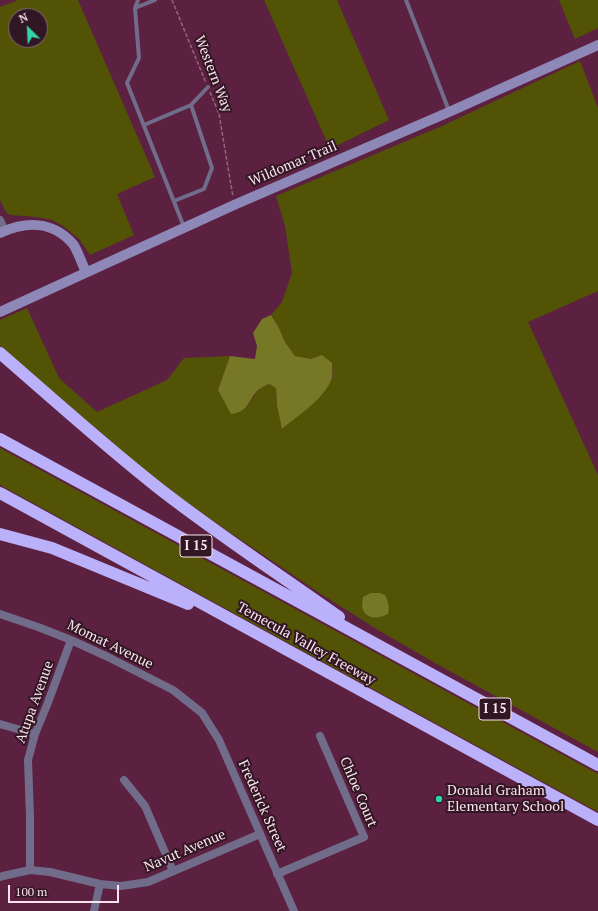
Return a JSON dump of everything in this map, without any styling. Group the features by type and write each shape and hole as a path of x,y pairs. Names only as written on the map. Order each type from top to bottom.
{"highway":[{"path":"0,353 161,490 203,522 391,653"},
{"name":"I 15","path":"0,439 598,765"},
{"name":"Temecula Valley Freeway","path":"0,493 598,820"},
{"path":"0,534 52,548 241,626"}],"main road":[{"name":"Wildomar Trail","path":"0,312 234,205 449,112 598,45"},
{"path":"2,232 24,225 43,225 61,233 74,245 86,272"}],"street":[{"path":"0,220 2,232"},
{"name":"Momat Avenue","path":"0,614 71,640 108,657 173,690 202,713"},
{"name":"Atupa Avenue","path":"30,870 28,760 35,734 71,640"},
{"name":"Frederick Street","path":"202,713 218,740 294,911"},
{"path":"0,724 35,734"},
{"name":"Chloe Court","path":"277,874 364,837 320,736"},
{"path":"124,780 145,806 172,871"},
{"name":"Navut Avenue","path":"0,877 30,870 50,872 100,884 121,886 148,882 260,834"},
{"path":"94,911 100,884"}],"lane":[{"path":"138,0 135,8 139,58 127,82 185,227"},
{"path":"135,8 155,0"},
{"path":"406,0 449,112"},
{"path":"144,125 191,105 208,87"},
{"path":"174,201 204,189 212,168 191,105"}],"path":[{"name":"Western Way","path":"172,0 219,114 234,205"}],"shaded area":[{"path":"17,0 78,0 155,177 117,194 134,235 90,255 79,239 63,226 52,220 37,217 10,215 6,212 0,200 0,7"},
{"path":"264,0 337,0 389,120 330,149"},
{"path":"559,0 598,0 598,28 575,39"},
{"path":"580,61 598,108 598,291 528,322 598,475 598,752 435,663 378,630 321,594 213,521 143,469 0,346 0,320 27,308 59,378 97,412 167,380 184,358 230,356 218,390 247,407 258,390 269,384 276,388 277,406 282,429 324,391 333,377 332,363 295,356 285,342 271,315 282,302 292,273 285,226 276,196 442,126"},
{"path":"271,315 285,342 295,356 311,359 322,355 332,363 332,378 323,394 282,429 277,406 276,388 269,384 261,388 257,391 244,409 237,413 231,414 218,390 230,356 255,359 257,346 253,333 262,319"},
{"path":"0,448 598,774 598,812 0,485"},
{"path":"371,593 380,593 385,595 389,608 388,614 381,617 373,617 368,616 364,612 362,606 363,597"}],"place":[{"name":"Donald Graham Elementary School","path":"439,799"}]}
